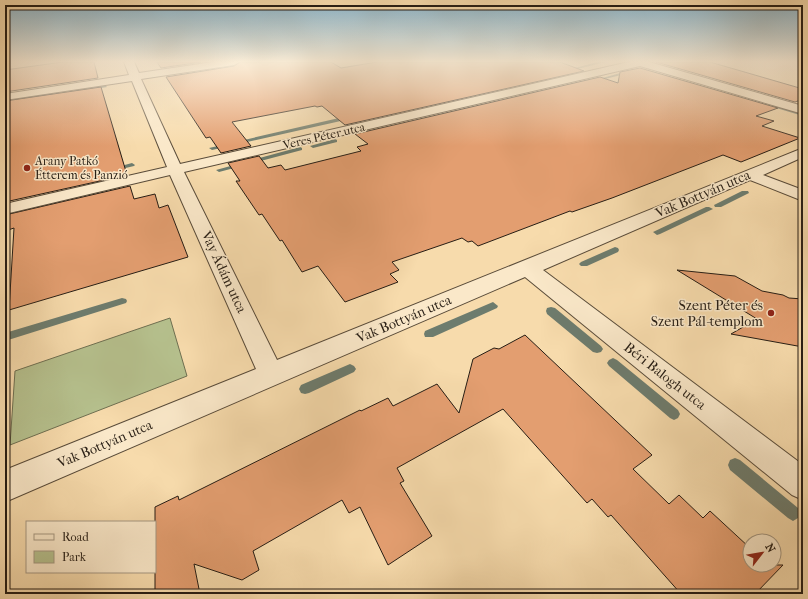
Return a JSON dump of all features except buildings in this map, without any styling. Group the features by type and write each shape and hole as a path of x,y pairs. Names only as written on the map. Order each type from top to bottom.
{"street":[{"path":"5,97 50,90"},
{"name":"Vay Ádám utca","path":"140,90 271,374"},
{"name":"Veres Péter utca","path":"5,209 523,90"},
{"path":"733,90 803,110"},
{"name":"Vak Bottyán utca","path":"5,486 803,152"},
{"path":"750,174 803,196"},
{"name":"Béri Balogh utca","path":"527,268 803,484"}],"green space":[{"path":"170,318 187,376 10,445 15,371"}],"waterway":[{"path":"19,99 51,94"},
{"path":"775,106 803,114"},
{"path":"212,148 352,117"},
{"path":"313,146 335,141"},
{"path":"219,170 300,149"},
{"path":"113,169 132,165"},
{"path":"718,205 745,193"},
{"path":"657,232 709,209"},
{"path":"584,264 615,250"},
{"path":"5,337 122,301"},
{"path":"429,334 493,306"},
{"path":"551,311 597,349"},
{"path":"613,363 674,414"},
{"path":"305,389 350,369"},
{"path":"735,465 793,513"}],"place":[{"name":"Arany Patkó Étterem és Panzió","path":"27,168"},
{"name":"Szent Péter és Szent Pál-templom","path":"771,313"}]}
